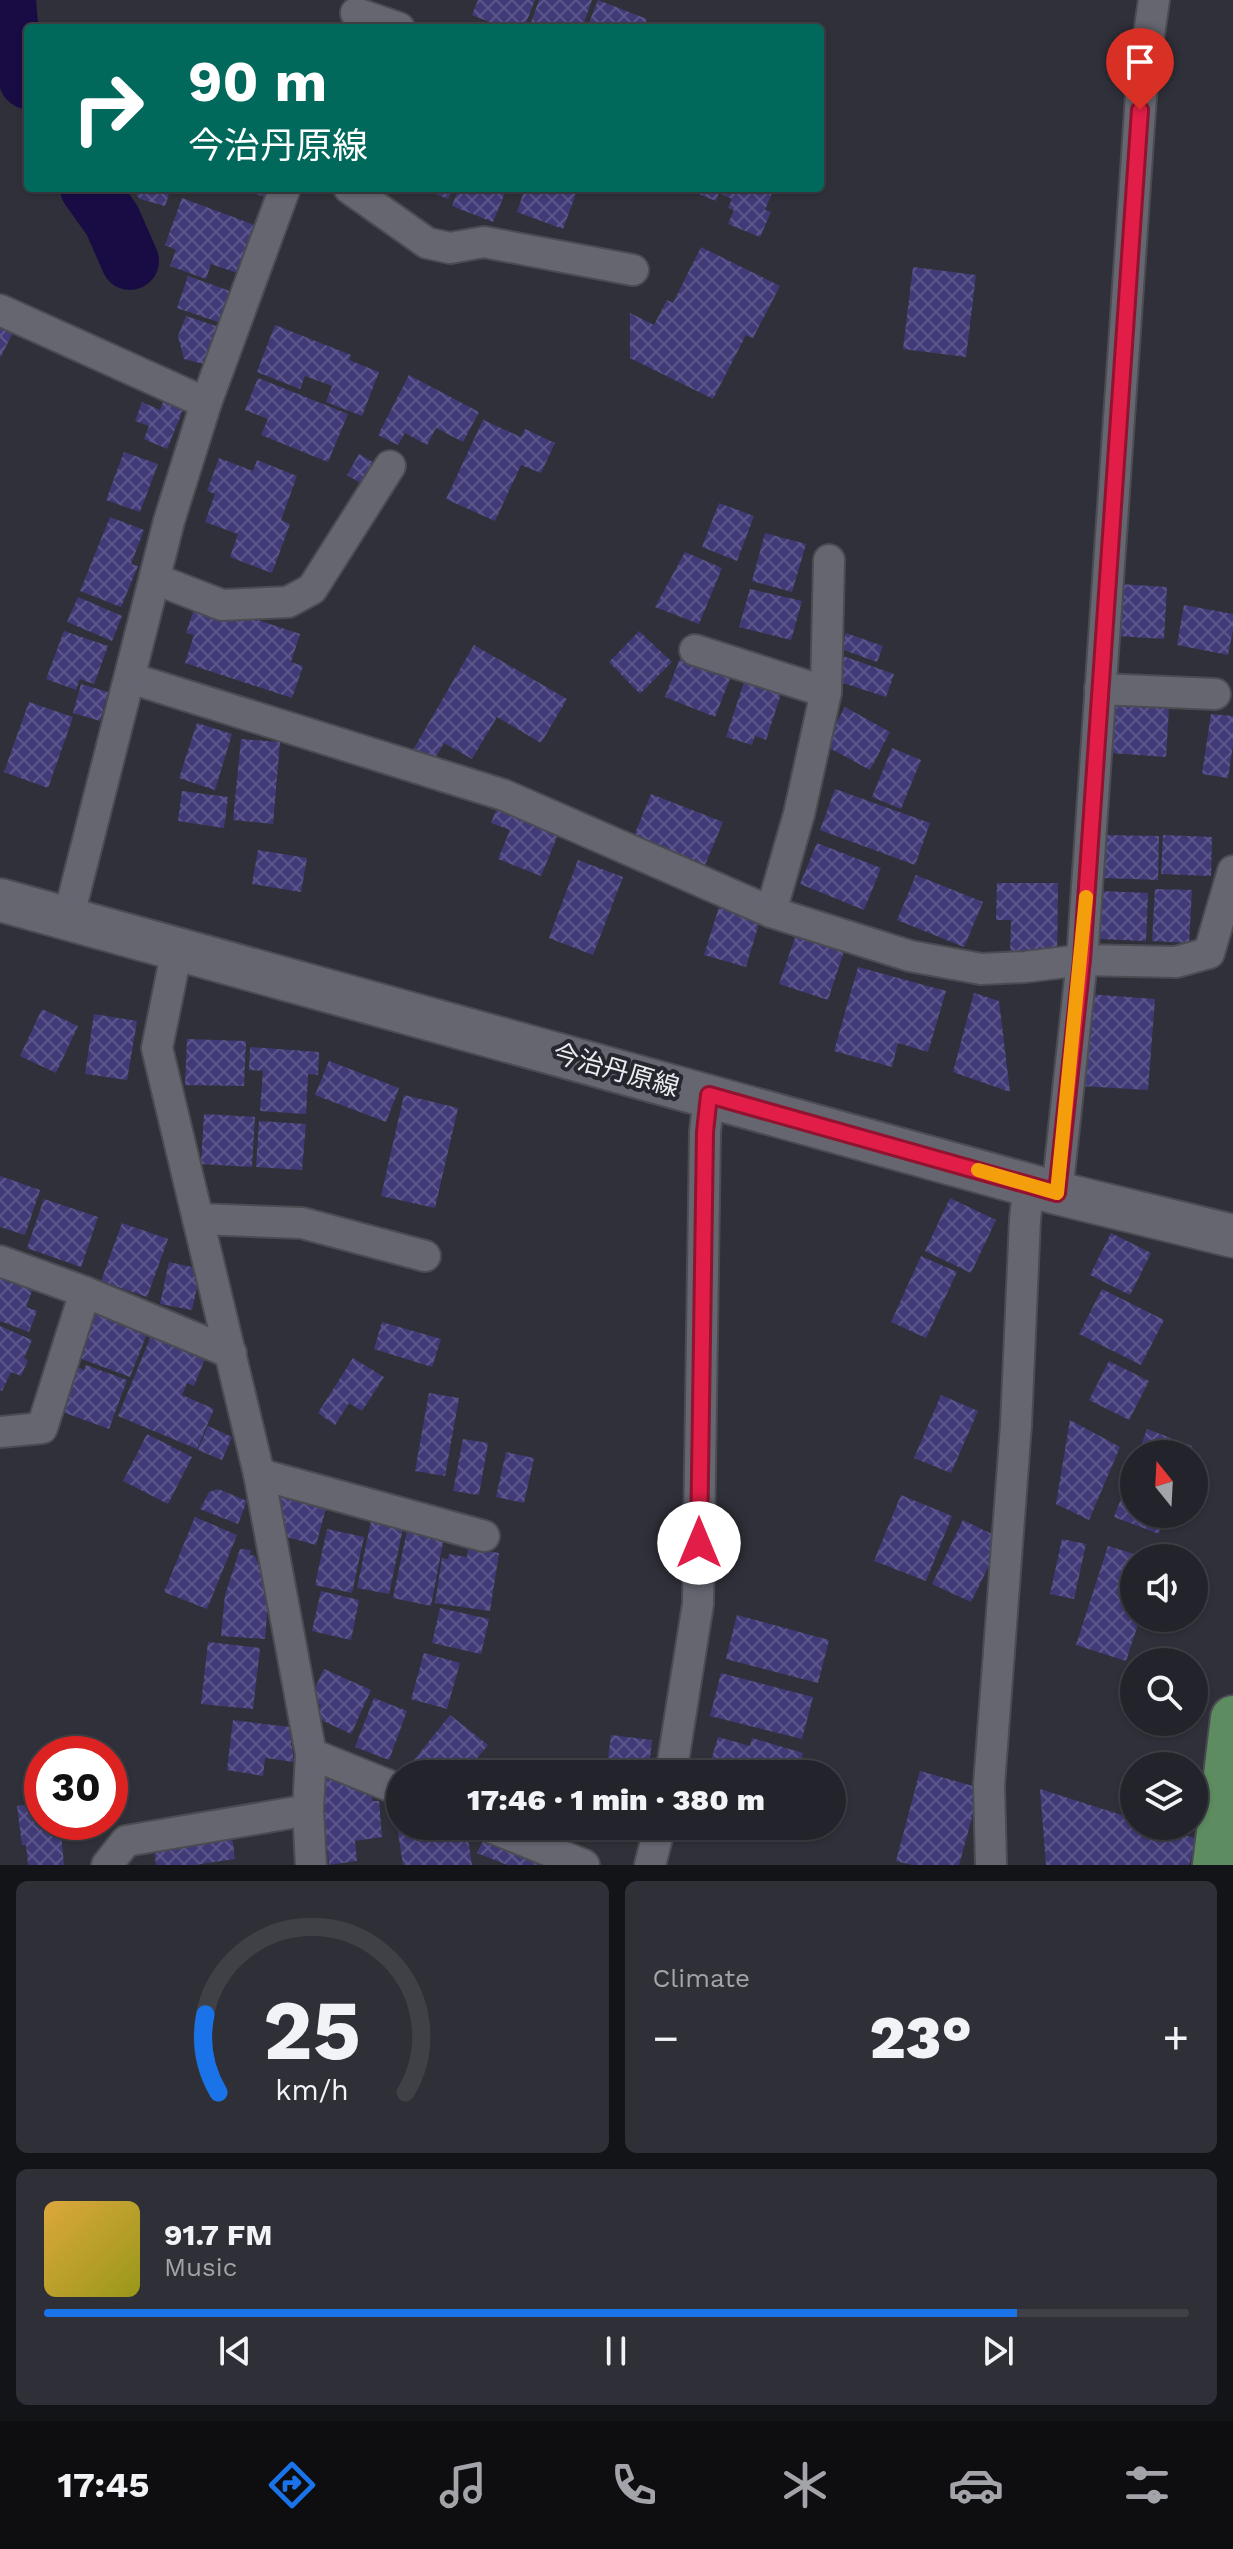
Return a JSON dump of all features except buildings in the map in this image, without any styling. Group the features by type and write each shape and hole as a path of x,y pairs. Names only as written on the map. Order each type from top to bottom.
{"highway":[{"path":"1215,1865 1233,1718"}],"main road":[{"name":"今治丹原線","path":"0,900 1043,1189 1233,1236"}],"street":[{"path":"991,1865 989,1785 1016,1425 1025,1219 1043,1189 1082,960 1139,112 1154,0"},
{"path":"356,14 387,24"},
{"path":"68,919 169,521 206,403 284,192"},
{"path":"355,192 427,243 450,248 484,242 633,270"},
{"path":"0,310 206,403"},
{"path":"155,579 222,605 288,602 312,589 390,466"},
{"path":"771,912 799,814 826,692 829,560"},
{"path":"695,650 826,692"},
{"path":"130,678 504,795 771,912 910,956 981,969 1082,960 1176,962 1209,953 1233,871"},
{"path":"1100,689 1215,694"},
{"path":"177,949 157,1048 259,1474 311,1754 308,1810 311,1865"},
{"path":"673,1760 698,1604 705,1147 709,1095"},
{"path":"198,1219 302,1223 425,1256"},
{"path":"0,1261 85,1292 231,1353"},
{"path":"0,1432 42,1428 85,1292"},
{"path":"259,1474 484,1536"},
{"path":"311,1754 386,1784"},
{"path":"107,1865 126,1841 308,1810"},
{"path":"512,1840 539,1856 584,1865"},
{"path":"650,1865 656,1840"}],"waterway":[{"path":"7,0 9,26 24,69"},
{"path":"92,192 112,220 130,261"}],"slow traffic":[{"path":"978,1170 1057,1193 1086,897"}],"route":[{"path":"699,1543 705,1132 709,1095 1057,1193 1082,960 1140,110"}]}
